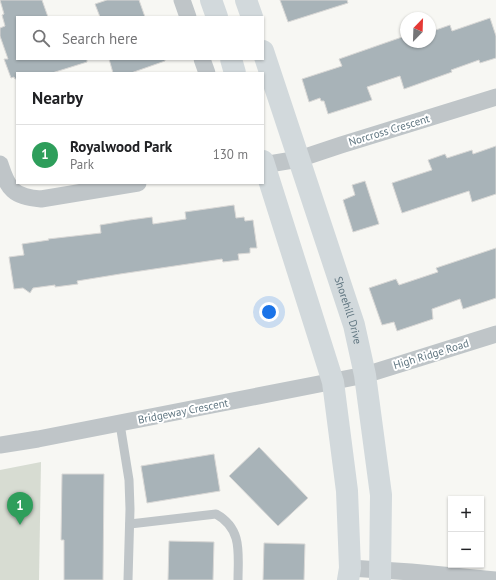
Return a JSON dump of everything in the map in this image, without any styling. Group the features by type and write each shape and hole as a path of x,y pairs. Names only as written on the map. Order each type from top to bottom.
{"street":[{"path":"182,0 188,16"},
{"path":"211,0 217,16"},
{"path":"246,0 252,16"},
{"path":"202,60 207,72"},
{"path":"231,60 235,72"},
{"name":"Shorehill Drive","path":"264,60 274,162 333,382 347,491 349,574"},
{"name":"Norcross Crescent","path":"274,162 341,145 496,97"},
{"name":"Shorehill Drive","path":"274,162 354,325 365,375 381,495 381,575"},
{"path":"0,164 4,176 13,190 26,198 41,199 132,184"},
{"name":"High Ridge Road","path":"365,375 496,334"},
{"name":"Bridgeway Crescent","path":"0,445 120,424 365,375"},
{"path":"349,574 496,580"}],"lane":[{"path":"120,424 129,480 130,524 128,580"},
{"path":"130,524 216,514 225,519 236,536 238,544 238,580"}],"shaded area":[{"path":"41,462 39,580 0,580 0,470"}],"building":[{"path":"0,0 42,0 48,16 16,16 16,60 87,60 87,62 55,72 16,72 16,79 14,77 11,78 4,59 8,59 0,36 0,28 5,26 2,15 4,14"},
{"path":"107,0 139,0 145,16 100,16 95,4"},
{"path":"280,0 347,0 348,3 288,22"},
{"path":"490,18 496,36 496,58 480,63 479,60 451,70 452,72 404,89 400,76 367,87 372,100 328,114 324,101 321,101 320,98 309,102 302,79 342,66 339,59 400,38 400,48 436,48 436,30 450,25 452,31"},
{"path":"109,60 165,60 134,72 113,72"},
{"path":"496,146 496,194 472,202 469,191 402,213 392,183 432,170 428,160 445,154 447,158 472,150 473,154"},
{"path":"365,181 379,224 353,232 343,200 355,195 352,185"},
{"path":"234,205 236,218 244,217 245,221 253,220 257,248 250,248 250,253 238,254 239,260 223,262 222,259 120,274 77,281 78,284 33,288 30,293 23,288 14,289 9,257 24,255 22,244 49,240 48,239 101,233 100,225 130,220 152,217 153,224 186,219 185,212"},
{"path":"496,248 496,298 463,309 460,299 432,309 433,319 397,331 394,322 382,325 369,288 396,279 399,285 438,272 436,268"},
{"path":"259,447 308,498 278,526 229,476"},
{"path":"214,454 220,491 147,503 141,466"},
{"path":"62,474 104,474 103,580 64,580 64,540 61,540"},
{"path":"169,541 214,542 213,580 168,580"},
{"path":"264,543 305,544 304,580 263,580"}],"place":[{"name":"Royalwood Park","path":"20,525"}]}
